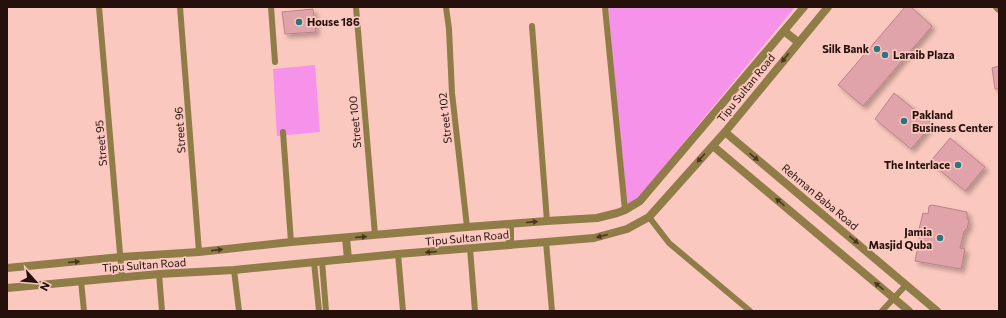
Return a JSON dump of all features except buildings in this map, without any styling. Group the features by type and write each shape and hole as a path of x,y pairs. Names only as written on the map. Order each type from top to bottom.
{"street":[{"name":"Street 95","path":"99,7 122,277"},
{"name":"Street 96","path":"180,7 199,252"},
{"path":"271,7 275,62"},
{"name":"Street 100","path":"356,7 375,235"},
{"name":"Street 102","path":"446,7 449,29 452,93 467,227"},
{"path":"605,7 625,210"},
{"name":"Tipu Sultan Road","path":"7,268 547,220 596,218 617,213 640,201 804,7"},
{"name":"Tipu Sultan Road","path":"7,288 159,274 234,270 398,254 594,238 627,229 649,217 725,132 828,7"},
{"path":"532,26 547,220"},
{"path":"784,31 798,42"},
{"path":"283,132 291,242"},
{"name":"Rehman Baba Road","path":"725,132 937,311"},
{"path":"712,146 909,311"},
{"path":"649,217 670,243 750,311"},
{"path":"510,224 510,245"},
{"path":"346,238 348,259"},
{"path":"546,242 552,311"},
{"path":"470,248 475,311"},
{"path":"398,254 403,311"},
{"path":"318,262 319,311"},
{"path":"318,262 326,311"},
{"path":"234,270 239,311"},
{"path":"159,274 162,311"},
{"path":"81,281 84,311"},
{"path":"882,311 906,285"}],"shaded area":[{"path":"608,7 795,7 639,197 627,205"},
{"path":"315,65 320,132 277,136 273,69"}],"place":[{"name":"House 186","path":"299,22"},
{"name":"Silk Bank","path":"877,49"},
{"name":"Laraib Plaza","path":"885,55"},
{"name":"Pakland Business Center","path":"904,121"},
{"name":"The Interlace","path":"958,165"},
{"name":"Jamia Masjid Quba","path":"940,238"}]}
